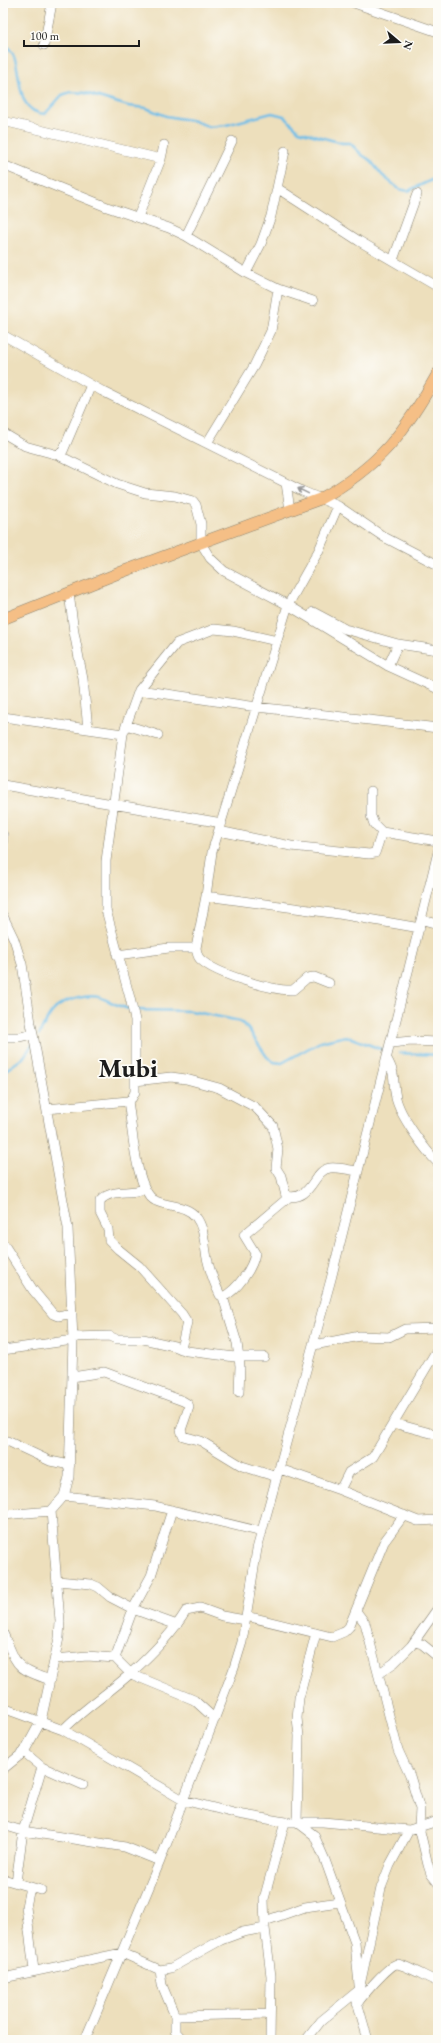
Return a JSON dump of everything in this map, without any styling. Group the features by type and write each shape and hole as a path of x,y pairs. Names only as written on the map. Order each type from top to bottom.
{"main road":[{"path":"3,619 69,592 320,499 341,488 382,455 398,437 438,373"}],"street":[{"path":"44,45 52,3"},
{"path":"354,3 438,32"},
{"path":"3,121 161,159"},
{"path":"186,236 232,142"},
{"path":"138,217 161,159 164,145"},
{"path":"246,273 261,244 271,216 285,151"},
{"path":"3,165 78,196 186,236 246,273 278,289 313,301"},
{"path":"277,188 438,287"},
{"path":"393,260 417,194"},
{"path":"207,443 254,366 271,330 278,289"},
{"path":"3,335 91,385 320,499 338,506 384,537 438,565"},
{"path":"58,455 63,451 91,385"},
{"path":"3,433 25,446 58,455 117,484 145,493 175,496 192,501 196,505 201,524 201,543 210,558 224,571 288,605 388,666 438,689"},
{"path":"286,482 290,510"},
{"path":"330,984 314,977 307,978 293,990 265,987 207,964 198,955 196,948 206,896 212,852 288,605 319,550 338,506"},
{"path":"69,592 74,632 83,679 88,729"},
{"path":"313,612 344,629 398,644 438,650"},
{"path":"47,1109 128,1101 132,1098 135,1092 135,1020 106,910 106,861 125,730 139,690 171,649 177,643 187,638 214,629 233,631 277,641"},
{"path":"388,666 398,644"},
{"path":"139,690 438,728"},
{"path":"3,717 88,729 125,730 158,735"},
{"path":"3,785 114,803 220,827 291,846 369,854 375,853 377,850 382,832"},
{"path":"371,791 371,816 374,824 382,832 438,841"},
{"path":"3,835 3,854"},
{"path":"85,2040 160,1861 234,1668 246,1618 262,1532 314,1345 436,873 438,852"},
{"path":"206,896 339,914 422,924 438,924"},
{"path":"3,916 14,939 22,964 32,1034 68,1228 73,1339 70,1465 64,1496 51,1511 3,1515"},
{"path":"117,955 169,948 196,948"},
{"path":"3,1037 20,1037 32,1034"},
{"path":"391,1043 410,1041 438,1042"},
{"path":"387,1059 394,1072 396,1098 402,1115 430,1155 438,1163"},
{"path":"135,1081 171,1077 186,1079 219,1088 255,1107 273,1126 278,1149 276,1168 281,1176 286,1196 289,1197"},
{"path":"128,1101 136,1160 144,1189 156,1201 185,1209 195,1216 202,1229 213,1279 220,1295 223,1297 237,1343 239,1357 239,1392"},
{"path":"223,1297 236,1285 254,1260 256,1253 244,1235 289,1197 299,1197 307,1191 323,1171 330,1168 358,1171"},
{"path":"144,1189 136,1192 116,1193 105,1196 100,1202 100,1213 108,1229 109,1240 139,1266 182,1314 187,1322 181,1349"},
{"path":"3,1243 33,1290 53,1314 58,1316 72,1313"},
{"path":"314,1345 360,1336 389,1337 405,1328 438,1328"},
{"path":"3,1350 73,1339 109,1336 116,1338 143,1339 187,1351 239,1357 264,1357"},
{"path":"340,1490 350,1472 373,1457 438,1348"},
{"path":"72,1377 104,1372 183,1401 188,1404 189,1407 182,1430 183,1436 201,1441 242,1466 278,1473 340,1490 418,1521 438,1520"},
{"path":"393,1423 438,1435"},
{"path":"3,1439 50,1461 70,1465"},
{"path":"64,1496 155,1506 262,1532"},
{"path":"115,1658 133,1609 151,1576 172,1510"},
{"path":"3,1769 24,1752 41,1722 59,1638 60,1621 51,1511"},
{"path":"63,1730 79,1713 131,1674 177,1625 186,1611 200,1608 222,1616 246,1618 332,1637 338,1636 349,1627 384,1542 404,1515"},
{"path":"57,1581 91,1584 98,1587 110,1597 133,1609 177,1625"},
{"path":"378,1674 394,1663 414,1642 438,1608"},
{"path":"356,1611 365,1623 398,1750 420,1809 419,1827 431,1874 438,1883"},
{"path":"3,1633 20,1667 26,1672 50,1680"},
{"path":"297,1822 299,1736 297,1718 299,1698 316,1633"},
{"path":"414,1642 422,1644 438,1657"},
{"path":"55,1659 87,1656 115,1658 131,1674 194,1700 215,1719"},
{"path":"3,1708 63,1730 183,1800 238,1814 285,1822 322,1822 409,1830 438,1822"},
{"path":"24,1752 42,1767 83,1785"},
{"path":"16,1882 23,1831 42,1767"},
{"path":"270,2040 271,1976 265,1924 264,1899 285,1822"},
{"path":"297,1822 314,1836 325,1860 355,1943 357,1996 366,2037"},
{"path":"3,1825 23,1831 125,1847 160,1861"},
{"path":"357,1996 381,1888 390,1865 409,1830"},
{"path":"3,1879 41,1890"},
{"path":"30,1887 26,1908 34,1970"},
{"path":"3,1978 34,1970 122,1953 160,1970 171,1968 221,1940 305,1907 339,1902"},
{"path":"306,2040 321,2020 376,1984 392,1965 397,1964 404,1966 438,1982"},
{"path":"160,1970 162,1985 175,2016 175,2032 183,2040"},
{"path":"175,2016 270,2014"}],"waterway":[{"path":"3,41 14,56 24,100 35,112 45,114 62,95 71,92 85,93 128,106 146,108 166,116 195,121 209,127 226,125 272,113 284,116 299,131 342,143 350,143 362,155 370,160 382,175 399,189 408,191 438,177"},
{"path":"39,1035 53,1011 62,1004 74,999 94,996 130,1009"},
{"path":"135,1010 191,1011 240,1021 248,1029 267,1057 274,1062 282,1063 320,1042 346,1036 386,1051"},
{"path":"3,1072 23,1058 32,1045"},
{"path":"400,1053 438,1055"}],"district":[{"name":"Mubi","path":"128,1068"}]}
